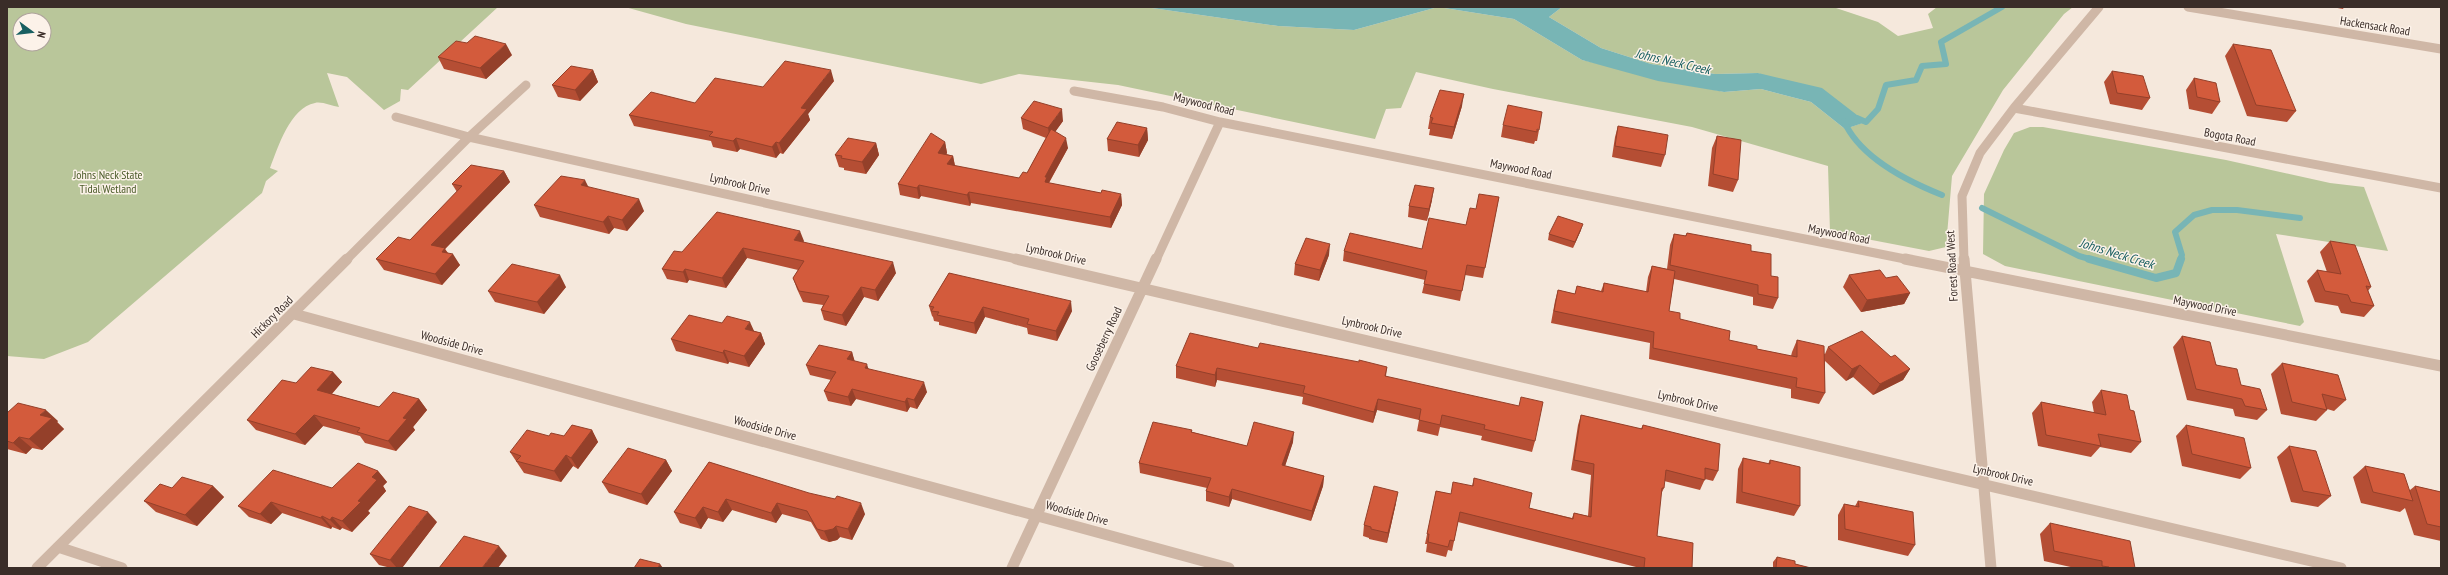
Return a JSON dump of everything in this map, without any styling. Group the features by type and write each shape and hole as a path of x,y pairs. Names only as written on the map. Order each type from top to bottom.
{"street":[{"name":"Forest Road West","path":"1991,568 1964,271 1962,196 1980,153 2014,108 2099,7"},
{"name":"Hackensack Road","path":"2188,7 2441,49"},
{"name":"Hickory Road","path":"37,568 294,314 469,137 526,85"},
{"name":"Maywood Road","path":"1074,91 1162,107 1220,122 1964,271"},
{"name":"Bogota Road","path":"2014,108 2441,188"},
{"name":"Lynbrook Drive","path":"396,117 469,137 1142,287 2341,568"},
{"name":"Gooseberry Road","path":"1012,568 1220,122"},
{"name":"Maywood Drive","path":"1964,271 2441,366"},
{"name":"Woodside Drive","path":"294,314 1229,568"},
{"path":"58,547 122,568"}],"green space":[{"name":"Johns Neck State Tidal Wetland","path":"7,7 498,7 408,90 401,89 400,101 384,110 347,77 327,73 339,107 323,103 315,103 306,106 299,112 286,130 270,168 278,171 266,181 262,193 88,342 44,359 7,356"},
{"path":"625,7 1145,7 1278,26 1354,30 1438,7 1514,19 1582,60 1724,92 1761,89 1811,102 1845,129 1865,122 1758,73 1715,74 1651,64 1601,48 1549,17 1562,7 1833,7 1878,22 1898,36 1933,28 1928,14 1937,7 2073,7 2064,14 2003,90 1952,176 1946,247 1929,251 1830,232 1828,166 1692,127 1493,89 1416,72 1401,108 1386,109 1375,139 1118,85 1019,74 981,84 686,24"},
{"path":"2030,127 2043,127 2226,160 2330,183 2364,187 2388,251 2276,234 2304,322 2300,326 2005,266 1983,254 1984,194 2004,150 2014,133"}],"water":[{"path":"1145,7 1438,7 1354,30 1278,26"},
{"path":"1438,7 1562,7 1549,17 1601,48 1651,64 1715,74 1758,73 1822,88 1866,122 1845,129 1811,102 1761,89 1724,92 1658,81 1582,60 1514,19"}],"building":[{"path":"475,36 506,44 480,68 438,57 456,41 467,43"},
{"path":"2233,44 2271,50 2296,111 2256,105"},
{"path":"785,61 831,70 801,108 807,109 779,143 776,142 772,147 736,138 733,141 709,136 713,132 629,115 651,92 695,103 715,78 763,87"},
{"path":"571,66 593,70 575,90 552,85"},
{"path":"2112,71 2143,76 2150,98 2117,93"},
{"path":"2194,78 2216,83 2220,102 2197,97"},
{"path":"1440,90 1464,94 1454,127 1431,123 1433,118 1430,117"},
{"path":"1034,101 1062,109 1048,128 1021,118"},
{"path":"1508,105 1542,112 1539,130 1537,129 1537,132 1503,125"},
{"path":"1117,122 1147,128 1138,145 1107,139"},
{"path":"1618,126 1668,135 1665,155 1615,146"},
{"path":"1051,129 1066,138 1045,177 1047,177 1045,182 1101,193 1102,190 1121,194 1110,217 969,192 967,195 919,185 917,188 898,184 931,133 945,142 938,153 953,156 947,164 1019,178 1023,172 1027,173"},
{"path":"1717,136 1741,140 1738,180 1713,174"},
{"path":"848,138 876,143 862,162 841,158 842,156 835,155"},
{"path":"471,165 504,171 431,245 445,248 442,252 453,254 435,274 376,259 398,237 410,240 462,186 452,184"},
{"path":"561,176 585,180 581,185 639,199 622,220 608,216 603,222 534,205"},
{"path":"1415,185 1434,188 1429,209 1409,206"},
{"path":"1479,194 1499,197 1485,268 1467,265 1462,291 1424,284 1427,271 1344,251 1350,233 1422,249 1429,218 1466,225 1470,208 1476,209"},
{"path":"717,212 800,231 794,240 893,262 875,290 861,287 842,315 821,310 829,296 799,291 793,278 804,261 743,248 722,278 685,269 683,272 662,269 674,251 682,252"},
{"path":"1558,216 1583,224 1575,242 1549,234"},
{"path":"1687,233 1751,245 1751,251 1771,254 1771,276 1778,277 1778,298 1758,294 1758,285 1670,265 1674,234 1686,236"},
{"path":"1306,238 1330,244 1320,270 1295,264"},
{"path":"2330,241 2355,245 2371,287 2366,286 2374,306 2351,302 2348,295 2325,291 2317,270 2341,274"},
{"path":"512,264 560,275 537,302 488,291"},
{"path":"1652,266 1675,271 1669,311 1680,313 1680,319 1730,331 1729,340 1757,346 1757,349 1797,357 1797,340 1824,346 1825,393 1796,387 1797,378 1653,348 1654,332 1554,311 1558,290 1575,294 1577,286 1603,292 1604,283 1648,292"},
{"path":"1880,270 1886,278 1897,276 1910,293 1867,300 1849,275"},
{"path":"949,273 1071,301 1056,331 1027,324 1029,319 983,307 974,323 937,315 939,312 931,311 934,307 929,306"},
{"path":"689,315 722,323 727,316 750,322 745,329 761,333 744,356 724,350 723,353 671,339"},
{"path":"1862,331 1891,357 1895,355 1910,369 1880,384 1860,365 1852,369 1828,347"},
{"path":"1190,333 1258,348 1260,343 1359,362 1359,360 1387,367 1385,376 1519,406 1521,397 1543,402 1535,441 1484,429 1485,425 1442,415 1440,425 1419,420 1421,409 1378,399 1374,412 1303,393 1305,386 1217,368 1215,375 1176,366"},
{"path":"2182,336 2210,342 2216,365 2237,369 2241,385 2260,389 2267,410 2245,406 2242,399 2196,389"},
{"path":"819,345 852,352 847,359 867,364 865,368 924,382 914,400 907,398 905,402 852,389 848,397 824,391 836,372 806,365"},
{"path":"2282,363 2338,375 2346,400 2322,394 2327,410 2292,402"},
{"path":"311,367 333,372 317,390 379,407 393,392 419,399 403,418 407,419 388,441 357,432 360,428 314,415 295,434 247,420 282,380 296,383"},
{"path":"2101,390 2127,395 2130,410 2134,411 2141,442 2098,434 2101,446 2046,435 2041,402 2106,415"},
{"path":"18,403 46,410 40,415 52,418 29,439 19,437 13,443 7,441 7,413"},
{"path":"1581,415 1642,429 1643,425 1720,444 1718,471 1705,468 1705,480 1666,470 1664,488 1662,488 1657,536 1693,543 1692,568 1644,568 1645,558 1460,512 1454,541 1450,540 1448,547 1428,542 1429,534 1427,534 1436,491 1451,494 1453,482 1473,486 1474,478 1532,493 1529,508 1573,519 1574,513 1591,517 1594,464 1574,460"},
{"path":"1153,422 1192,430 1191,432 1247,446 1254,422 1294,432 1282,465 1324,476 1312,511 1232,489 1229,497 1206,491 1211,478 1139,463"},
{"path":"572,425 592,430 571,458 566,455 554,471 516,461 521,456 510,452 527,430 549,436 551,433 564,436"},
{"path":"2186,425 2244,438 2251,468 2192,454"},
{"path":"2289,446 2316,451 2331,496 2303,491"},
{"path":"628,448 666,460 641,494 602,482"},
{"path":"1743,458 1770,464 1770,460 1800,467 1800,506 1742,492"},
{"path":"709,462 809,493 835,499 837,496 861,503 848,529 836,526 833,529 824,531 817,529 807,511 777,503 771,513 726,499 718,512 703,507 695,518 674,512"},
{"path":"358,463 378,471 372,477 377,480 358,501 361,502 342,521 332,517 330,520 322,516 321,518 271,502 260,514 238,506 273,470 332,488"},
{"path":"2365,466 2404,474 2413,501 2373,492"},
{"path":"182,477 213,486 185,515 144,501 160,484 172,488"},
{"path":"1374,486 1398,492 1388,533 1371,529 1371,527 1364,525"},
{"path":"2415,486 2441,492 2441,527 2427,524"},
{"path":"1858,501 1913,512 1915,545 1845,529 1844,504 1859,507"},
{"path":"409,506 428,512 390,560 370,554"},
{"path":"2050,523 2130,541 2135,568 2109,568 2102,566 2102,561 2054,551"},
{"path":"464,536 499,546 482,568 439,568"},
{"path":"1777,557 1795,561 1795,564 1811,568 1776,568"},
{"path":"640,559 660,564 658,568 634,568"}],"waterway":[{"path":"1857,118 1866,122 1878,109 1886,85 1916,80 1922,66 1946,64 1941,42 2002,7"},
{"name":"Johns Neck Creek","path":"1844,121 1851,134 1861,146 1886,167 1914,183 1942,195"},
{"name":"Johns Neck Creek","path":"1982,208 2079,256 2093,260"},
{"name":"Johns Neck Creek","path":"2180,260 2182,255 2175,232 2194,215 2212,210 2237,210 2300,218"},
{"name":"Johns Neck Creek","path":"2089,259 2156,278 2176,273 2181,259"}]}
